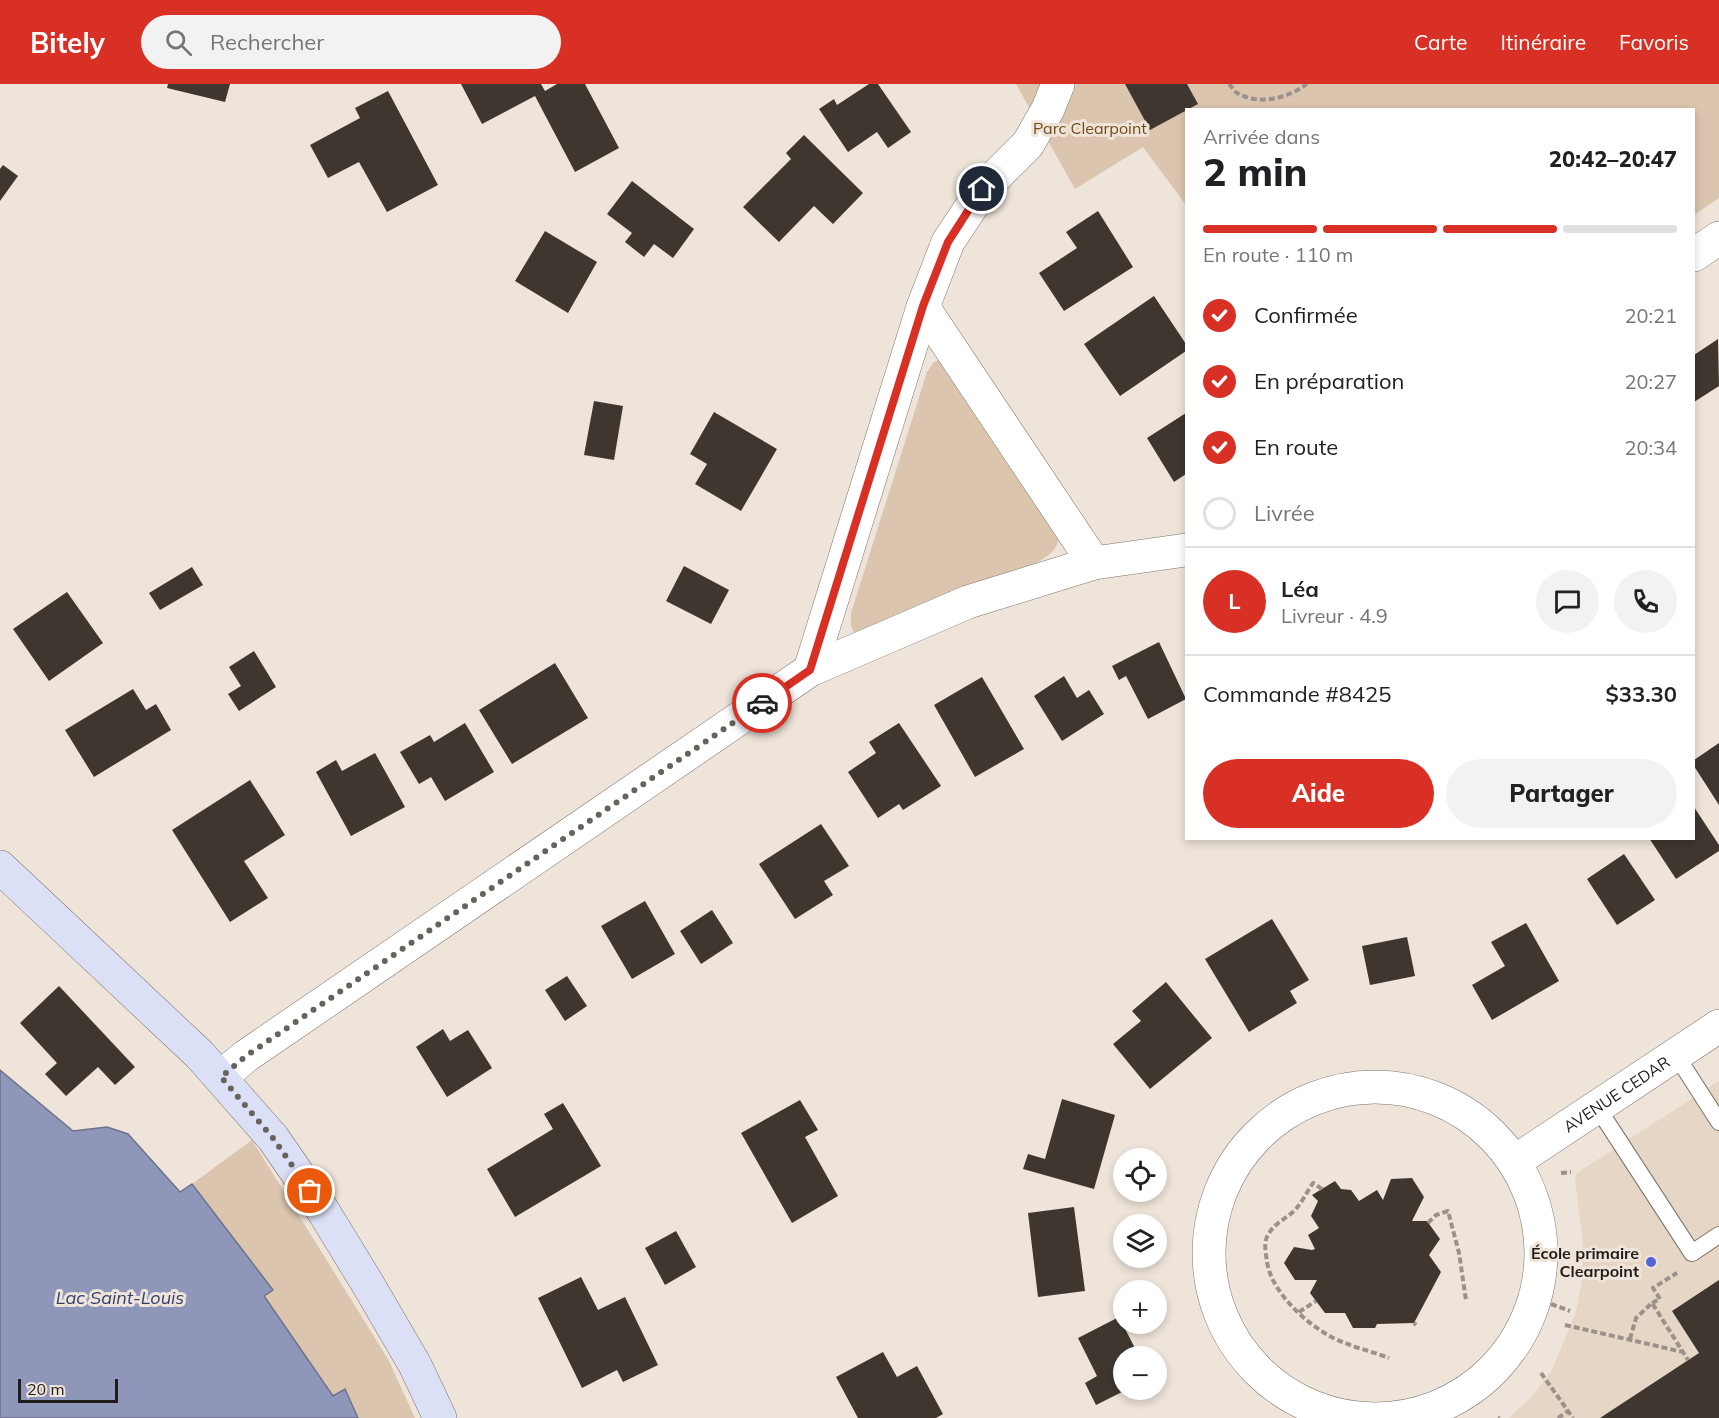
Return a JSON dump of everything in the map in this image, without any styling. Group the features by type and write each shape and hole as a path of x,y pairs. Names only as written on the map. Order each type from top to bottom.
{"street":[{"path":"810,670 923,306 948,242 982,189 1028,144 1048,109 1058,84"},
{"path":"1695,254 1719,238"},
{"path":"923,306 1094,563"},
{"path":"221,1077 246,1056 810,670 968,602 1094,563 1185,550"},
{"path":"0,867 200,1055 273,1138 322,1209 415,1365 440,1418"},
{"name":"AVENUE CEDAR","path":"1514,1162 1719,1026"},
{"path":"1358,1086 1393,1087 1410,1089 1435,1097 1458,1108 1480,1123 1514,1162 1526,1183 1534,1206 1539,1229 1540,1265 1533,1301 1524,1324 1512,1346 1497,1365 1478,1382 1454,1398 1409,1414 1383,1417 1333,1416 1300,1405 1274,1407 1234,1340 1218,1302 1210,1267 1213,1216 1232,1167 1247,1146 1286,1112 1308,1100 1333,1091 1358,1086"}],"lane":[{"path":"1676,1055 1719,1122"},
{"path":"1598,1107 1692,1253 1719,1235"}],"path":[{"path":"1229,84 1238,94 1258,99 1273,99 1295,92 1307,84"},
{"path":"1322,1189 1313,1183 1292,1213 1275,1225 1267,1236 1264,1244 1273,1282 1284,1298 1299,1312 1344,1343 1389,1358"},
{"path":"1428,1223 1436,1215 1448,1211 1459,1253 1466,1300"},
{"path":"1630,1339 1636,1318 1652,1303 1660,1299 1653,1288"},
{"path":"1299,1312 1316,1300"},
{"path":"1652,1303 1688,1360"},
{"path":"1551,1304 1570,1311"},
{"path":"1565,1325 1683,1352"},
{"path":"1541,1373 1573,1418"},
{"path":"1558,1418 1568,1411"}],"shaded area":[{"name":"École primaire Clearpoint","path":"1719,1081 1719,1418 1509,1418 1532,1396 1552,1370 1576,1312 1582,1280 1583,1243 1575,1179 1577,1173"}],"green space":[{"name":"Parc Clearpoint","path":"1016,84 1719,84 1719,198 1695,214 1695,108 1185,108 1185,204 1143,147 1075,189"},
{"path":"943,359 1060,533 1059,539 1052,551 1036,563 864,633 855,634 851,626 851,613 927,372 934,362"},
{"path":"252,1140 388,1359 415,1418 358,1418 346,1390 334,1396 263,1295 273,1290 192,1184"}],"water":[{"name":"Lac Saint-Louis","path":"0,1070 73,1131 107,1127 128,1134 180,1192 192,1184 273,1290 264,1296 333,1396 345,1389 358,1418 0,1418"}],"building":[{"path":"168,84 230,84 225,102 167,88"},
{"path":"461,84 541,84 545,91 557,84 585,84 619,148 575,172 535,96 482,124"},
{"path":"869,84 878,84 911,132 888,148 877,132 848,152 819,109 834,99 837,105"},
{"path":"1125,84 1187,84 1198,104 1185,108 1185,111 1150,130"},
{"path":"388,91 438,185 387,212 359,162 328,178 310,145 360,118 355,108"},
{"path":"804,135 863,193 833,224 814,206 779,242 743,207 791,159 786,153"},
{"path":"3,165 18,176 0,201 0,169"},
{"path":"632,181 694,229 673,258 654,244 644,257 625,242 632,233 607,214"},
{"path":"1098,211 1133,267 1064,311 1039,273 1077,248 1066,232"},
{"path":"545,231 597,262 568,313 515,281"},
{"path":"1154,296 1185,342 1185,352 1120,396 1084,344"},
{"path":"1718,339 1719,386 1695,401 1695,354"},
{"path":"594,401 623,406 614,460 584,455"},
{"path":"714,412 777,449 741,511 695,484 707,464 690,454"},
{"path":"1185,414 1185,475 1174,482 1147,438"},
{"path":"684,566 729,590 711,624 666,601"},
{"path":"192,567 203,585 160,610 149,593"},
{"path":"67,592 103,643 49,681 13,629"},
{"path":"1159,642 1185,700 1148,719 1126,676 1119,680 1112,666"},
{"path":"254,651 276,687 239,711 228,694 241,686 229,667"},
{"path":"555,663 588,718 512,764 479,710"},
{"path":"1064,676 1077,698 1089,690 1104,714 1062,741 1034,696"},
{"path":"982,677 1024,749 975,777 934,705"},
{"path":"133,689 146,710 156,704 171,730 94,777 65,730"},
{"path":"465,723 494,772 445,801 431,777 419,784 400,752 430,735 434,742"},
{"path":"899,723 941,786 903,810 899,804 878,818 848,772 876,753 869,742"},
{"path":"1719,743 1719,805 1695,768 1695,759"},
{"path":"375,753 405,807 351,836 316,772 336,760 342,771"},
{"path":"250,780 285,835 244,861 268,898 230,922 172,830"},
{"path":"1695,809 1719,845 1719,851 1676,879 1650,840 1695,840"},
{"path":"821,824 849,866 824,881 833,895 795,919 759,864"},
{"path":"1624,854 1655,900 1617,925 1587,879"},
{"path":"645,901 675,954 632,979 601,926"},
{"path":"712,910 733,943 701,964 680,931"},
{"path":"1272,919 1309,980 1290,991 1297,1003 1249,1032 1205,959"},
{"path":"1526,923 1559,981 1492,1020 1472,985 1505,966 1491,942"},
{"path":"1407,937 1415,976 1370,985 1362,946"},
{"path":"567,976 587,1006 565,1021 545,990"},
{"path":"1166,982 1212,1038 1150,1089 1113,1044 1141,1021 1132,1011"},
{"path":"59,986 135,1067 115,1085 98,1067 66,1096 45,1074 57,1063 20,1023"},
{"path":"443,1029 450,1041 468,1030 492,1068 447,1097 416,1047"},
{"path":"1062,1099 1115,1115 1094,1189 1023,1169 1028,1154 1045,1159"},
{"path":"800,1100 818,1130 805,1137 838,1196 792,1223 741,1133"},
{"path":"563,1103 601,1166 515,1217 487,1169 553,1129 544,1114"},
{"path":"1412,1178 1424,1197 1412,1221 1427,1221 1440,1239 1429,1255 1441,1272 1414,1323 1377,1324 1375,1328 1353,1328 1345,1313 1325,1313 1310,1293 1317,1280 1295,1280 1284,1263 1294,1247 1315,1249 1308,1235 1319,1228 1311,1216 1318,1201 1312,1195 1335,1181 1341,1189 1351,1190 1359,1201 1377,1190 1383,1200 1391,1179"},
{"path":"1074,1207 1085,1291 1038,1297 1028,1213"},
{"path":"676,1231 696,1267 665,1285 645,1248"},
{"path":"581,1277 598,1310 625,1297 658,1365 623,1382 617,1370 582,1388 538,1298"},
{"path":"1719,1280 1719,1418 1600,1418 1699,1353 1672,1311"},
{"path":"1113,1320 1113,1334 1128,1334 1134,1346 1113,1346 1113,1396 1096,1405 1085,1383 1097,1376 1078,1338"},
{"path":"883,1352 897,1377 917,1366 943,1414 936,1418 858,1418 836,1377"}],"way so far":[{"path":"310,1191 273,1138 221,1077 246,1056 762,703"}],"place":[{"name":"École primaire Clearpoint","path":"1651,1262"}],"route":[{"path":"762,703 810,670 923,306 948,242 982,189"}]}
